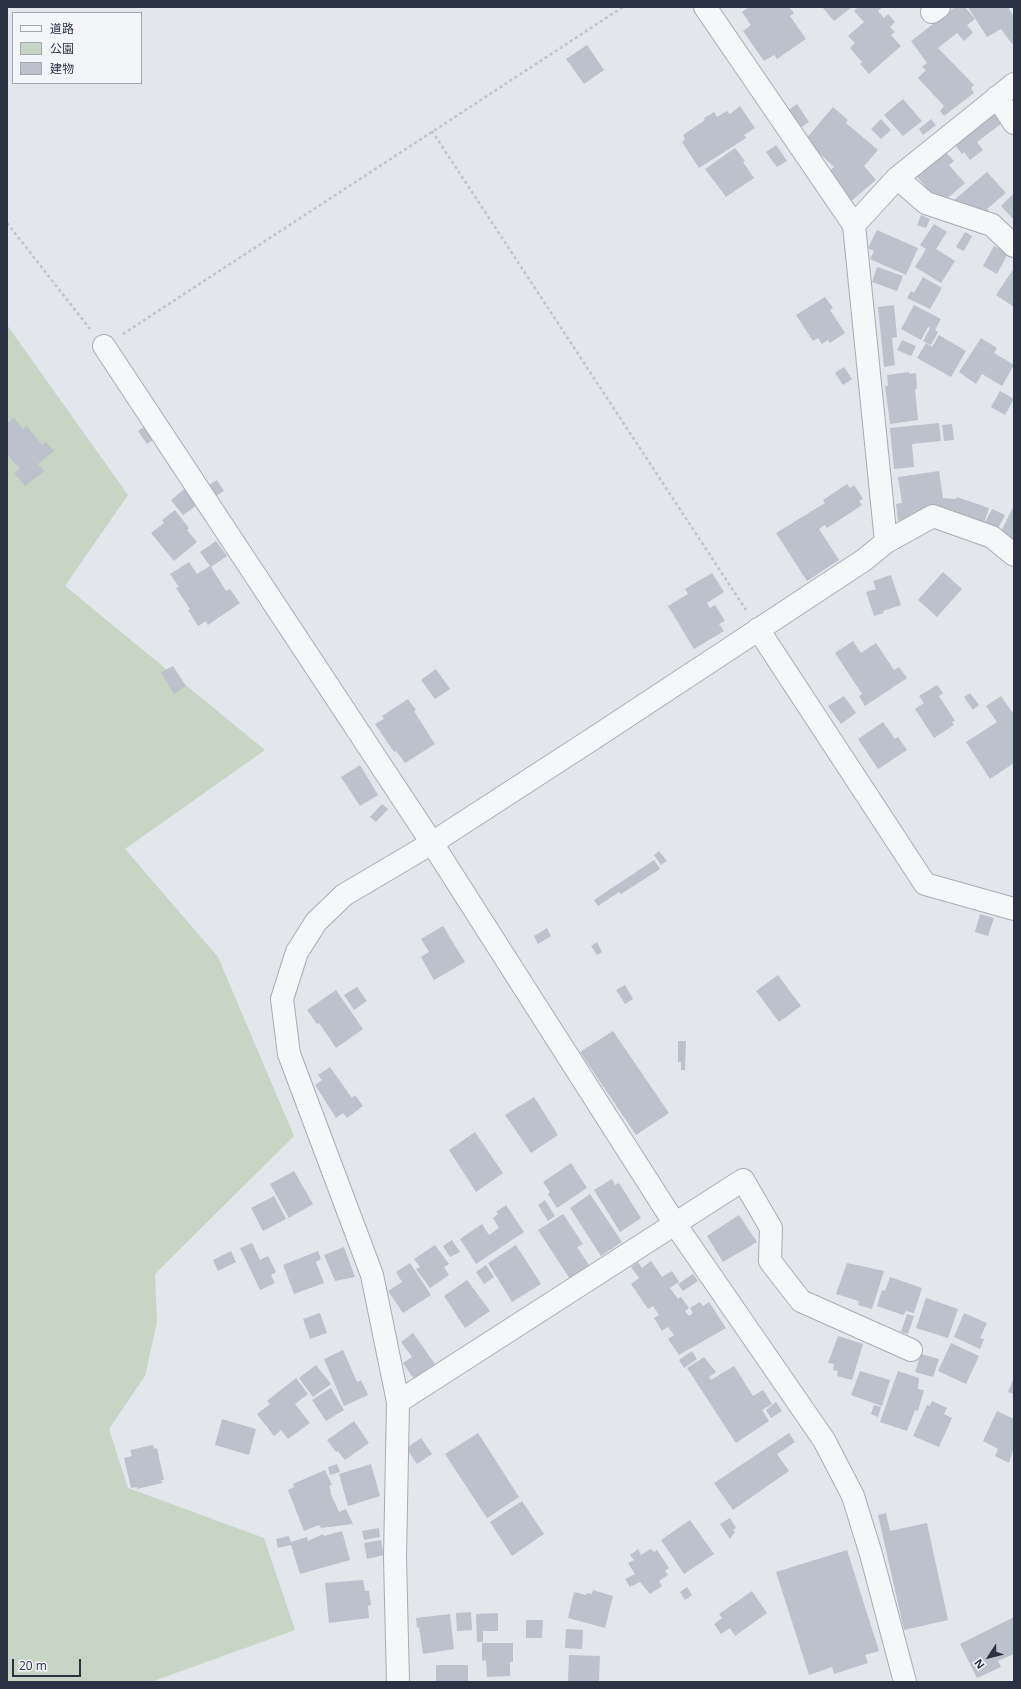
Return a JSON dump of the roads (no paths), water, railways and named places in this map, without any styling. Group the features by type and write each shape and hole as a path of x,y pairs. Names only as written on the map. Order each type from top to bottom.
{"street":[{"path":"705,7 854,224 886,542"},
{"path":"854,224 897,178 1014,84"},
{"path":"997,97 1014,123"},
{"path":"897,178 926,203 992,226 1014,246"},
{"path":"104,346 432,844 675,1224 824,1440 853,1496 872,1554 905,1682"},
{"path":"398,1682 395,1558 398,1402 372,1275 289,1054 282,999 297,952 316,922 344,895 432,844 864,560 886,542 933,516 992,537 1014,555"},
{"path":"758,629 925,884 1014,909"},
{"path":"398,1402 743,1180 771,1228 770,1261 801,1301 911,1350"}]}
